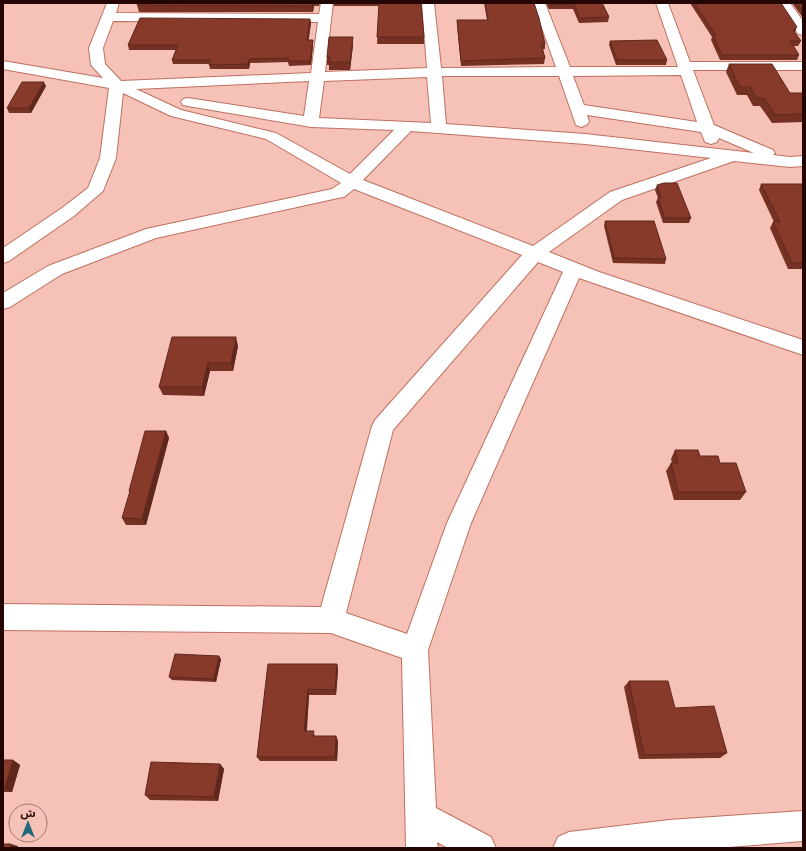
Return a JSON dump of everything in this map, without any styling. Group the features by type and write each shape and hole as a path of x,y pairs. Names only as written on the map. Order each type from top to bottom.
{"street":[{"path":"311,122 326,3"},
{"path":"428,3 439,129"},
{"path":"539,3 578,109 585,139"},
{"path":"662,3 707,128 724,155"},
{"path":"784,3 803,31"},
{"path":"325,18 111,10 96,48 98,65 117,85 176,113 271,136 352,182 574,269 803,348"},
{"path":"3,65 117,85 192,103 311,122 407,126 585,139 797,162"},
{"path":"117,85 434,72 803,66"},
{"path":"3,257 68,212 95,191 108,158 117,85"},
{"path":"578,109 707,128 797,162"},
{"path":"3,302 55,270 152,233 338,193 352,182 407,126"},
{"path":"331,620 383,426 534,254 616,196 724,155"},
{"path":"422,848 415,650 459,523 574,269"},
{"path":"3,617 331,620 415,650"},
{"path":"421,817 480,848"},
{"path":"569,848 669,836 803,826"}],"building":[{"path":"138,3 313,3 312,6 137,5"},
{"path":"379,3 421,3 424,37 377,37"},
{"path":"485,3 534,3 545,44 541,44 545,58 461,61 457,20 488,20"},
{"path":"549,3 602,3 609,17 580,18 574,4"},
{"path":"694,3 781,3 797,27 793,30 801,41 790,41 799,55 722,55 713,35 716,35"},
{"path":"797,3 803,3 803,11"},
{"path":"140,18 310,19 307,40 313,40 310,61 288,61 288,58 249,59 248,64 209,65 211,60 172,60 178,45 128,45"},
{"path":"329,37 353,37 350,62 329,62 330,57 327,57"},
{"path":"657,40 667,60 617,60 610,41"},
{"path":"729,64 772,64 790,93 803,93 803,114 775,115 764,98 756,98 750,87 740,87"},
{"path":"22,82 44,82 29,108 7,108"},
{"path":"664,183 677,183 691,218 665,218 658,198 661,198 657,185"},
{"path":"761,184 803,184 803,263 792,263 773,222 780,222"},
{"path":"605,221 654,221 666,259 614,258"},
{"path":"172,337 236,337 231,363 208,363 202,387 159,387"},
{"path":"145,431 166,431 142,519 122,518 130,491"},
{"path":"675,450 698,450 700,456 718,456 720,463 736,463 746,492 678,492 671,463 678,463"},
{"path":"175,654 219,656 214,679 169,677"},
{"path":"268,664 337,664 335,690 308,689 304,731 314,731 313,736 336,736 335,757 257,757"},
{"path":"629,681 668,681 675,708 714,706 727,753 644,755"},
{"path":"3,760 13,760 5,788 3,788"},
{"path":"151,762 220,764 214,797 145,795"},
{"path":"3,844 11,844 10,848 3,848"}]}
